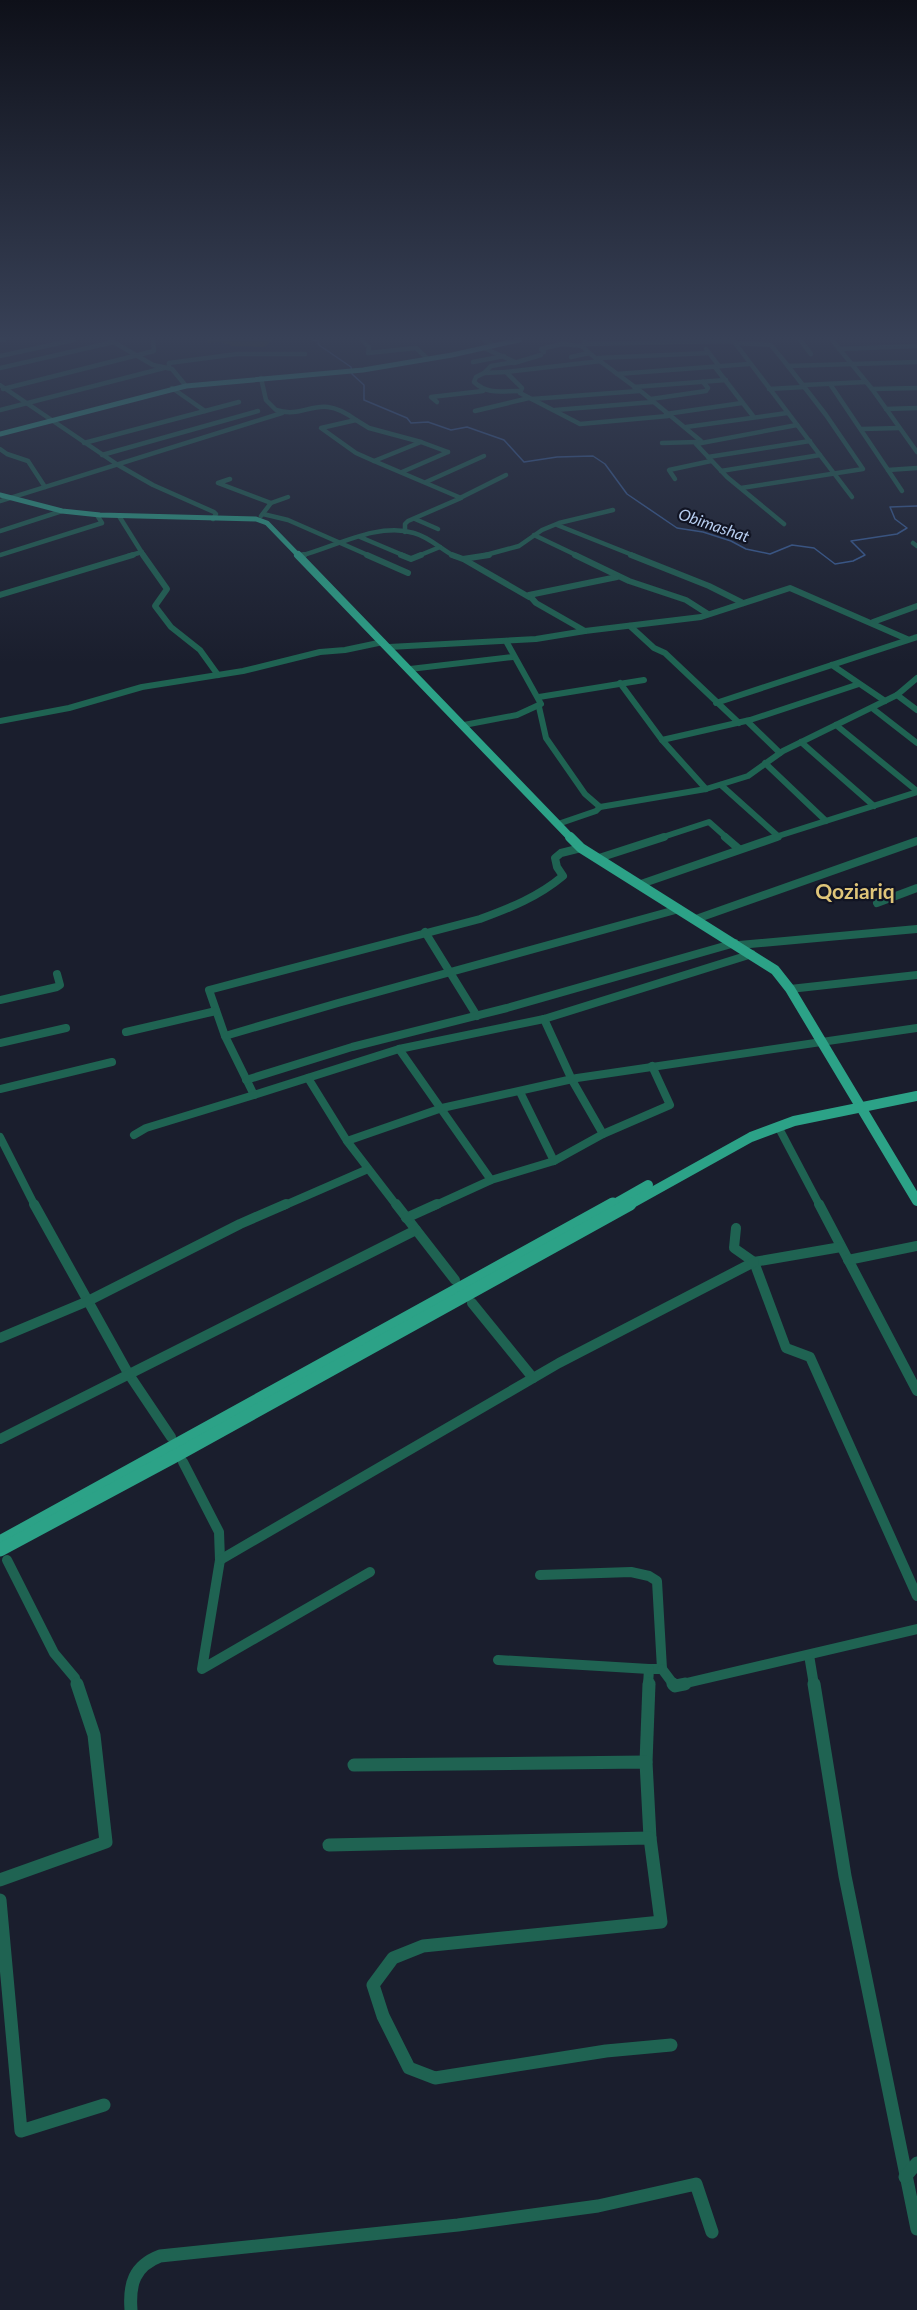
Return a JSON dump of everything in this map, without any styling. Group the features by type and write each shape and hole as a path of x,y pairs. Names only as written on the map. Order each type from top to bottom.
{"main road":[{"path":"0,495 62,511 97,515 213,519 260,517 386,644 581,848 775,970 790,989 917,1201"},
{"path":"3,1555 177,1455 751,1137 778,1125 917,1089"},
{"path":"0,1542 748,1131 779,1118 917,1096"}],"street":[{"path":"91,448 153,485 214,512 216,514 213,519"},
{"path":"102,455 128,448"},
{"path":"0,501 172,448"},
{"path":"351,448 356,453 373,461 460,498"},
{"path":"373,461 406,448"},
{"path":"402,472 448,453 435,448"},
{"path":"700,448 721,471 784,524"},
{"path":"675,479 669,470 710,459 772,448"},
{"path":"815,448 852,497"},
{"path":"741,488 832,472 863,469 849,448"},
{"path":"874,448 902,491"},
{"path":"0,449 28,461 45,487"},
{"path":"721,471 820,455"},
{"path":"426,482 484,456"},
{"path":"888,470 917,468"},
{"path":"405,532 405,524 461,499 506,475"},
{"path":"230,479 218,483 271,503"},
{"path":"260,517 271,503 288,497"},
{"path":"465,560 518,545 534,535 573,519 613,510"},
{"path":"0,531 62,511"},
{"path":"0,555 102,524 97,515"},
{"path":"119,516 167,590 155,606 171,627 200,650 218,675"},
{"path":"260,517 288,520 408,573"},
{"path":"415,519 438,529"},
{"path":"557,525 709,586 743,603"},
{"path":"300,556 360,537 405,532 418,534 585,631"},
{"path":"534,535 629,581 687,600 708,614"},
{"path":"360,537 411,559 440,547"},
{"path":"0,595 142,552"},
{"path":"529,597 534,593 617,577"},
{"path":"0,721 69,708 142,687 243,671 320,652 386,644 536,639 682,620 795,588 907,639"},
{"path":"873,622 917,606"},
{"path":"630,626 654,648 665,652 738,723"},
{"path":"716,703 917,637"},
{"path":"506,641 513,657 541,701 539,706 546,738 585,794 600,807"},
{"path":"410,669 513,657"},
{"path":"832,665 885,701"},
{"path":"558,824 596,811 600,807 706,789 748,776 780,753 897,695 917,678"},
{"path":"539,697 644,680"},
{"path":"620,683 662,740 706,789"},
{"path":"662,740 747,721 859,684"},
{"path":"897,695 917,710"},
{"path":"464,725 516,715 539,706"},
{"path":"872,708 917,743"},
{"path":"747,721 780,753"},
{"path":"836,725 917,791"},
{"path":"801,742 874,806"},
{"path":"765,763 826,821"},
{"path":"721,784 779,837"},
{"path":"641,884 917,791"},
{"path":"599,858 709,822 740,849"},
{"path":"696,919 917,841"},
{"path":"254,1095 225,1036 209,990 480,919 512,907 554,884 563,876 557,867 555,858 561,853 581,848"},
{"path":"877,903 916,889"},
{"path":"225,1036 311,1009 679,909"},
{"path":"246,1080 352,1047 507,1008 737,944 917,929"},
{"path":"425,932 477,1016"},
{"path":"134,1135 146,1128 399,1049 543,1019 752,954"},
{"path":"0,1000 57,987 60,985 57,974"},
{"path":"790,989 917,975"},
{"path":"507,1008 519,1024"},
{"path":"126,1032 216,1011"},
{"path":"543,1019 572,1080 603,1134"},
{"path":"0,1043 66,1028"},
{"path":"347,1141 442,1108 572,1080 652,1066 917,1028"},
{"path":"399,1049 491,1180"},
{"path":"0,1089 112,1062"},
{"path":"406,1218 491,1180 554,1161 603,1134 670,1105 652,1066"},
{"path":"308,1078 347,1141 455,1280"},
{"path":"520,1092 554,1161"},
{"path":"781,1132 917,1391"},
{"path":"0,1137 57,1248 128,1373 171,1437"},
{"path":"0,1338 88,1301 240,1224 368,1169"},
{"path":"736,1228 734,1248 754,1262 786,1348 810,1357 917,1596"},
{"path":"0,1439 416,1230"},
{"path":"848,1260 917,1246"},
{"path":"220,1560 533,1378 754,1262 842,1247"},
{"path":"472,1303 533,1378"},
{"path":"183,1462 219,1532 220,1560 202,1669 370,1572"},
{"path":"0,1880 106,1842 94,1735 75,1678 54,1653 3,1555"},
{"path":"540,1575 560,1571 583,1575 613,1572 648,1573 657,1581 662,1669 675,1686 917,1629"},
{"path":"808,1655 845,1876 917,2229"},
{"path":"498,1660 662,1669"},
{"path":"649,1669 646,1762 650,1838 661,1922 423,1946 393,1958 373,1985 383,2016 409,2068 435,2078 606,2051 671,2045"},
{"path":"354,1765 646,1762"},
{"path":"329,1845 650,1838"},
{"path":"0,1900 2,1946 21,2131 104,2105"},
{"path":"905,2177 917,2163"},
{"path":"131,2310 131,2283 137,2271 146,2260 160,2256 458,2225 586,2208 696,2184 712,2232"}],"waterway":[{"name":"Obimashat","path":"511,448 524,462 557,457 593,456 605,464 627,494 677,528 703,532 731,541 746,549 770,554 792,545 814,548 835,564 853,561 865,555 851,541 897,534 907,528 895,519 890,507 917,506"}],"district":[{"name":"Qoziariq","path":"855,892"}]}
